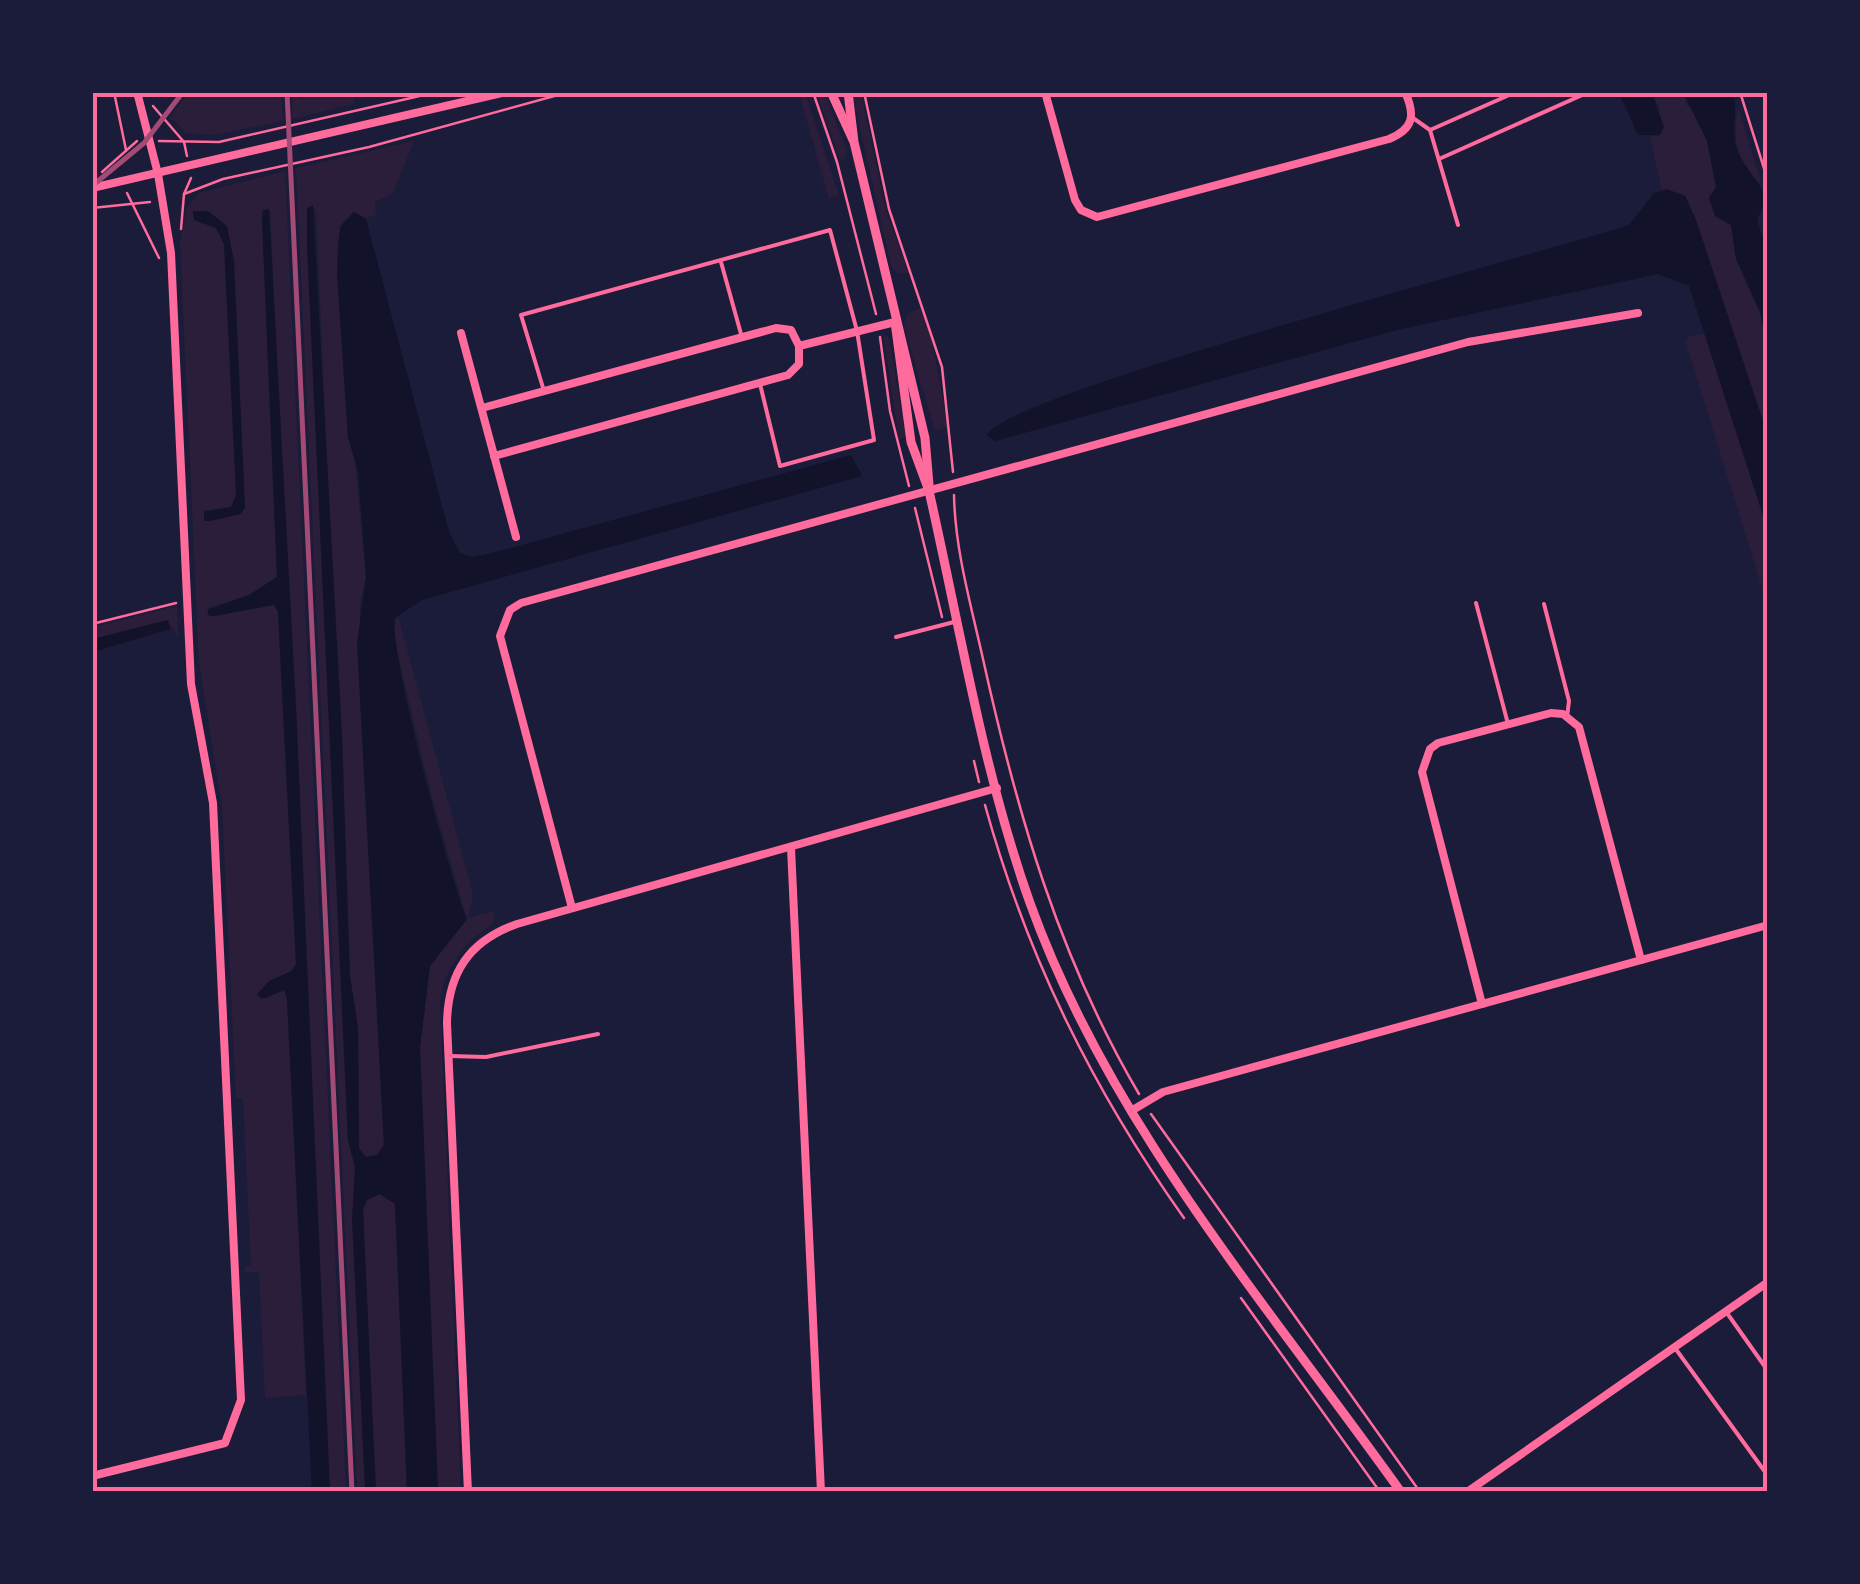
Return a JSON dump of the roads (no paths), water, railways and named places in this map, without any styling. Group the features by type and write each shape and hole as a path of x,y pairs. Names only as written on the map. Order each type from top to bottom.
{"street":[{"path":"92,1476 225,1443 241,1400 213,803 190,684 172,282 163,199 138,92"},
{"path":"92,188 506,92"},
{"path":"831,92 854,142"},
{"path":"848,92 854,142 896,322 911,442 929,491 998,788 1030,902 1050,951 1131,1112 1401,1492"},
{"path":"1045,92 1075,200 1081,210 1097,217 1389,139 1406,132 1412,117 1405,92"},
{"path":"572,908 500,636 510,610 1463,343 1638,313"},
{"path":"799,346 896,322"},
{"path":"482,408 776,328 790,330 799,346 798,364 788,375 494,456"},
{"path":"461,334 516,537"},
{"path":"1482,1004 1422,772 1424,759 1438,743 1551,713 1567,716 1580,728 1641,960"},
{"path":"468,1492 449,1056 451,984 468,953 498,931 998,788"},
{"path":"791,848 821,1492"},
{"path":"1131,1112 1163,1092 1768,925"},
{"path":"1466,1492 1768,1282"}],"lane":[{"path":"1430,130 1516,92"},
{"path":"1439,159 1590,92"},
{"path":"1412,117 1430,130 1458,226"},
{"path":"544,391 522,315 830,230 857,332 874,440 780,466 759,383"},
{"path":"721,262 742,337"},
{"path":"1476,603 1508,724"},
{"path":"1544,604 1570,700 1567,716"},
{"path":"896,637 959,621"},
{"path":"449,1056 486,1057 598,1034"},
{"path":"1726,1312 1768,1371"},
{"path":"1675,1348 1768,1476"}],"railway":[{"path":"92,186 144,143 183,92"},
{"path":"287,92 352,1492"}]}
